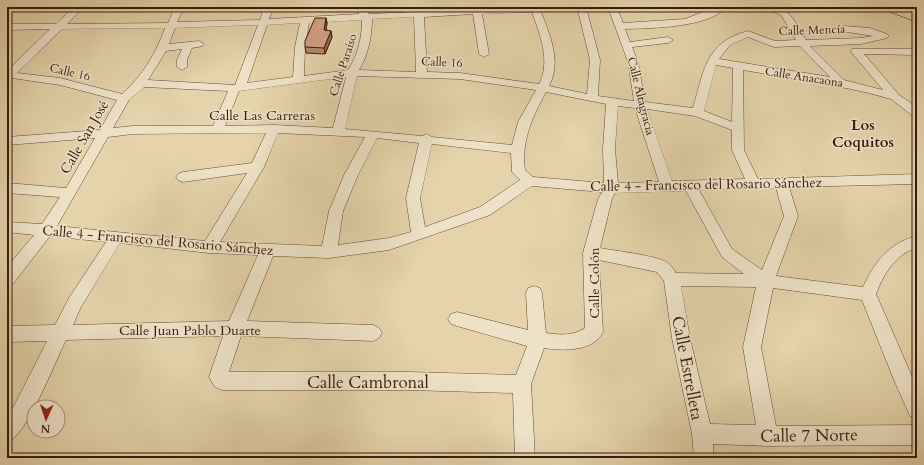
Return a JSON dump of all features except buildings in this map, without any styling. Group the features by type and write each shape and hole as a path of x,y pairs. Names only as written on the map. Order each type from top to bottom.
{"main road":[{"path":"886,7 917,18"}],"street":[{"path":"11,71 79,7"},
{"name":"Calle San José","path":"7,279 46,230 70,193 124,98 141,82 163,48 180,7"},
{"path":"217,130 237,87 270,7"},
{"path":"298,80 300,47 308,21 315,7"},
{"name":"Calle Paraíso","path":"338,131 352,73 362,54 367,32 367,18 361,7"},
{"name":"Calle Altagracia","path":"612,7 634,62 640,105 667,186"},
{"path":"8,28 263,23 367,18 418,11 620,7"},
{"path":"620,26 691,22 705,17 722,7"},
{"path":"768,7 784,13 804,45 840,82"},
{"path":"529,181 519,172 517,150 520,133 527,115 548,77 550,68 544,32 536,8"},
{"path":"583,8 595,60 592,99"},
{"path":"476,9 484,54"},
{"path":"418,11 422,74"},
{"path":"844,29 870,31 884,36 917,53"},
{"name":"Calle Mencía","path":"698,113 712,61 726,42 748,34 771,44 804,45 861,41 884,36"},
{"path":"627,45 668,40"},
{"path":"163,48 199,44"},
{"path":"182,67 182,60 188,46"},
{"path":"917,53 856,51 895,97 917,112"},
{"name":"Calle Anacaona","path":"712,61 738,67 840,82 895,97"},
{"path":"738,67 738,150 753,183"},
{"name":"Calle 16","path":"11,71 58,80 85,87 98,93 124,98"},
{"name":"Calle 16","path":"141,82 195,87 237,87 352,73 422,74 480,78 592,99 698,113 737,128"},
{"path":"611,188 608,149 612,102"},
{"path":"209,247 257,167 274,129"},
{"name":"Calle Las Carreras","path":"7,141 104,134 133,130 274,129 338,131 427,138 517,150"},
{"path":"329,252 336,211 351,175 373,134"},
{"path":"419,235 413,198 427,138"},
{"path":"184,177 257,167"},
{"name":"Calle 4 - Francisco del Rosario Sánchez","path":"7,228 46,230 209,247 329,252 389,244 419,235 485,211 529,181 611,188 917,179"},
{"path":"768,436 752,347 766,281 791,216 781,183"},
{"path":"690,186 727,253 766,281"},
{"path":"7,188 70,193"},
{"name":"Calle Colón","path":"538,341 583,341 590,338 594,332 591,253 604,199 611,188"},
{"path":"7,433 20,414 76,303 116,238"},
{"path":"917,242 908,244 889,259 873,279 868,294 903,380 917,409"},
{"path":"235,328 268,250"},
{"path":"591,253 662,267 672,279 766,281 868,294"},
{"name":"Calle Estrelleta","path":"672,279 681,338 702,434 704,458"},
{"path":"525,458 522,384 538,341 534,293"},
{"path":"457,319 538,341"},
{"name":"Calle Juan Pablo Duarte","path":"7,334 235,328 373,333"},
{"name":"Calle Cambronal","path":"235,328 218,376 222,381 408,381 522,384"},
{"name":"Calle 7 Norte","path":"702,434 768,436 917,435"}],"district":[{"name":"Los Coquitos","path":"863,134"}]}
